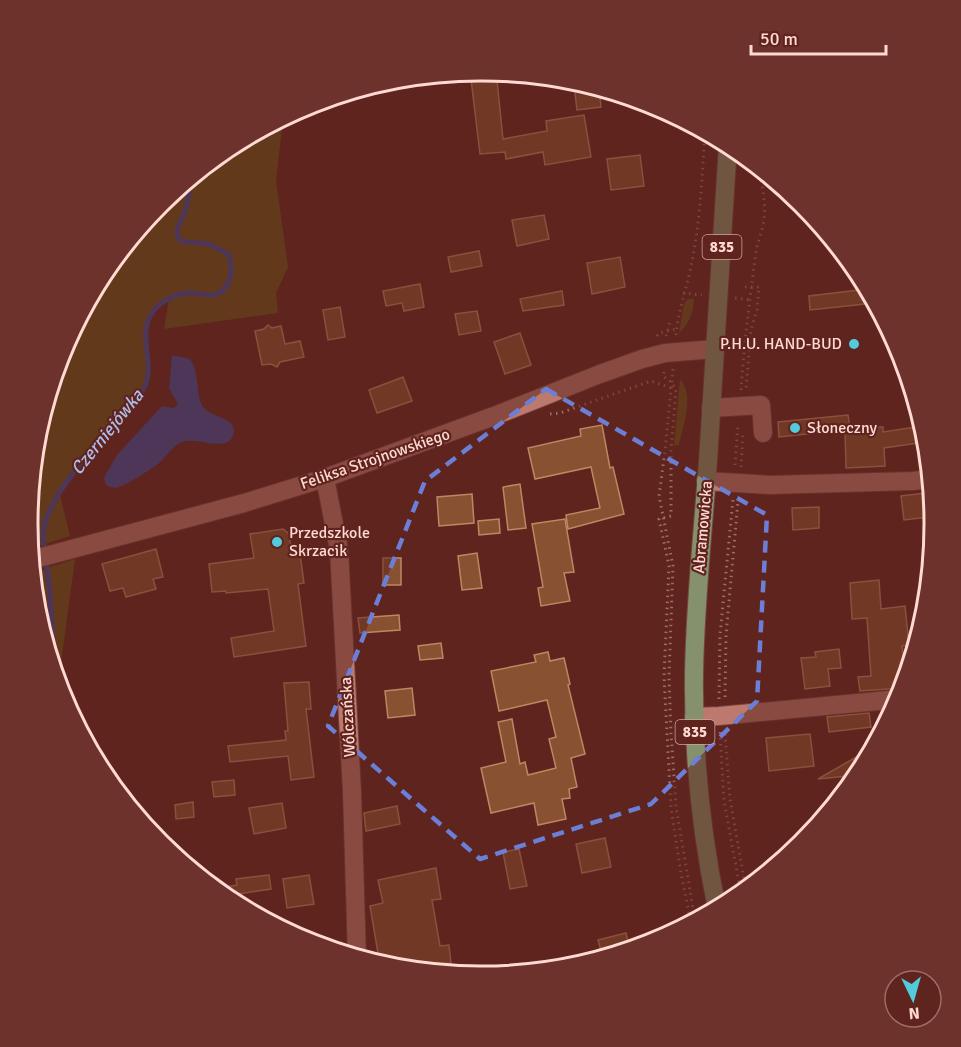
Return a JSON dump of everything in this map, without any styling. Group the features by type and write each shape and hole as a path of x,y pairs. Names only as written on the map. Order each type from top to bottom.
{"main road":[{"name":"Abramowicka","path":"715,899 702,822 694,717 695,632 727,155"}],"street":[{"name":"Feliksa Strojnowskiego","path":"39,558 244,503 325,478 649,357 670,345 715,349"},
{"path":"711,408 761,405 763,433"},
{"name":"Wólczańska","path":"325,478 339,550 357,948"},
{"path":"706,481 770,485 921,479"},
{"path":"694,717 887,700"}],"path":[{"path":"670,345 690,271 696,235 704,141"},
{"path":"739,883 724,801 720,635 737,483 745,331 750,312 757,249 764,222 765,198 762,181"},
{"path":"742,406 751,330 759,287 745,287"},
{"path":"670,322 672,382 659,496 673,566 669,677 675,796 694,912"},
{"path":"663,376 672,382 676,389 671,451 671,516 660,519 669,566 664,677 671,808 689,914"},
{"path":"515,408 542,414 560,413 651,381 670,388"},
{"path":"722,716 730,799 744,879"}],"highlighted area":[{"path":"546,389 767,515 757,701 651,804 480,859 328,726 425,481"}],"shaded area":[{"path":"427,84 424,87 410,86"},
{"path":"282,128 276,181 288,267 276,293 278,313 164,329 169,299 157,309 150,318 147,328 148,370 144,389 136,402 109,429 59,491 70,536 38,546 38,495 46,437 53,409 71,354 83,328 112,277 147,231 167,210 188,190 234,155"},
{"path":"688,299 694,299 692,313 679,333 684,304"},
{"path":"680,379 687,394 687,411 679,445 674,446"},
{"path":"75,559 61,665 46,610 40,570"}],"water":[{"path":"172,355 190,359 196,372 202,405 206,410 229,422 234,430 233,436 229,441 217,444 182,442 158,464 133,480 112,488 106,485 104,478 117,455 162,406 174,408 178,404 169,388"}],"building":[{"path":"471,80 497,81 503,139 547,131 546,121 584,115 591,157 545,165 543,152 506,159 505,152 480,154"},
{"path":"575,91 600,97 601,107 577,110"},
{"path":"640,155 644,186 611,190 607,159"},
{"path":"544,215 549,239 517,246 512,220"},
{"path":"479,251 482,266 451,272 448,257"},
{"path":"620,257 625,287 592,294 587,263"},
{"path":"420,284 424,307 404,311 402,303 386,306 383,291"},
{"path":"857,290 865,304 810,310 809,296"},
{"path":"562,291 564,305 523,311 520,299"},
{"path":"340,307 345,337 328,340 323,310"},
{"path":"477,311 481,331 459,335 455,314"},
{"path":"268,325 272,328 281,326 285,344 300,341 304,357 280,362 277,367 271,364 262,365 255,331 264,329"},
{"path":"520,333 531,365 505,374 494,342"},
{"path":"403,377 412,401 377,413 369,390"},
{"path":"848,415 850,428 883,427 883,432 913,427 916,443 884,448 885,466 846,468 845,430 779,437 778,422"},
{"path":"602,425 610,468 613,467 624,514 568,529 566,515 600,508 591,467 535,479 528,448 581,436 580,429"},
{"path":"520,484 526,528 508,530 503,487"},
{"path":"923,493 924,518 904,520 901,496"},
{"path":"472,494 474,523 439,526 437,497"},
{"path":"819,507 819,528 793,530 792,508"},
{"path":"499,519 500,533 479,535 478,521"},
{"path":"565,519 574,572 564,573 570,601 541,606 538,588 543,587 532,524"},
{"path":"283,529 289,534 292,555 300,554 304,583 298,584 306,646 234,657 231,638 274,631 268,589 212,592 209,564 254,558 250,534"},
{"path":"156,549 163,577 153,579 156,589 126,597 123,588 110,591 102,564"},
{"path":"477,553 482,588 462,590 458,556"},
{"path":"383,558 401,558 401,585 383,585"},
{"path":"879,580 881,609 905,606 908,637 906,645 902,646 903,655 892,689 860,691 858,677 871,676 867,618 852,619 850,583"},
{"path":"399,615 400,630 360,633 358,618"},
{"path":"441,643 443,658 420,660 418,646"},
{"path":"839,649 841,668 828,669 830,686 805,689 801,658 816,657 815,652"},
{"path":"548,652 550,661 564,658 570,684 568,685 585,754 571,758 577,787 569,789 570,798 562,799 566,819 538,825 534,803 491,813 481,768 506,762 498,722 512,719 520,764 525,762 528,775 556,768 549,739 556,737 547,700 499,711 491,671 536,662 534,655"},
{"path":"309,682 311,709 306,709 314,777 291,780 288,756 230,762 228,746 286,740 285,731 288,731 284,683"},
{"path":"412,688 415,715 388,718 385,691"},
{"path":"869,713 871,727 829,732 827,717"},
{"path":"810,734 814,766 769,771 766,738"},
{"path":"857,757 844,776 818,779"},
{"path":"234,780 235,795 214,797 212,782"},
{"path":"193,802 194,817 176,819 175,805"},
{"path":"282,803 286,828 254,834 249,808"},
{"path":"397,806 400,824 366,831 364,813"},
{"path":"605,838 611,867 582,873 576,844"},
{"path":"519,849 527,886 510,889 503,852"},
{"path":"436,868 441,899 432,900 440,946 449,945 451,963 423,963 378,954 370,906 383,903 378,880"},
{"path":"269,875 271,889 238,894 227,887 237,885 236,879"},
{"path":"309,875 314,904 287,908 283,879"},
{"path":"626,933 628,941 601,949 598,940"}],"waterway":[{"name":"Czerniejówka","path":"53,637 43,538 51,507 61,489 128,411 145,386 148,369 146,335 152,313 161,303 178,295 219,293 228,284 230,278 231,266 228,254 209,244 181,241 178,237 177,229 185,212 189,190"}],"place":[{"name":"P.H.U. HAND-BUD","path":"854,344"},
{"name":"Słoneczny","path":"795,428"},
{"name":"Przedszkole Skrzacik","path":"277,542"}]}
